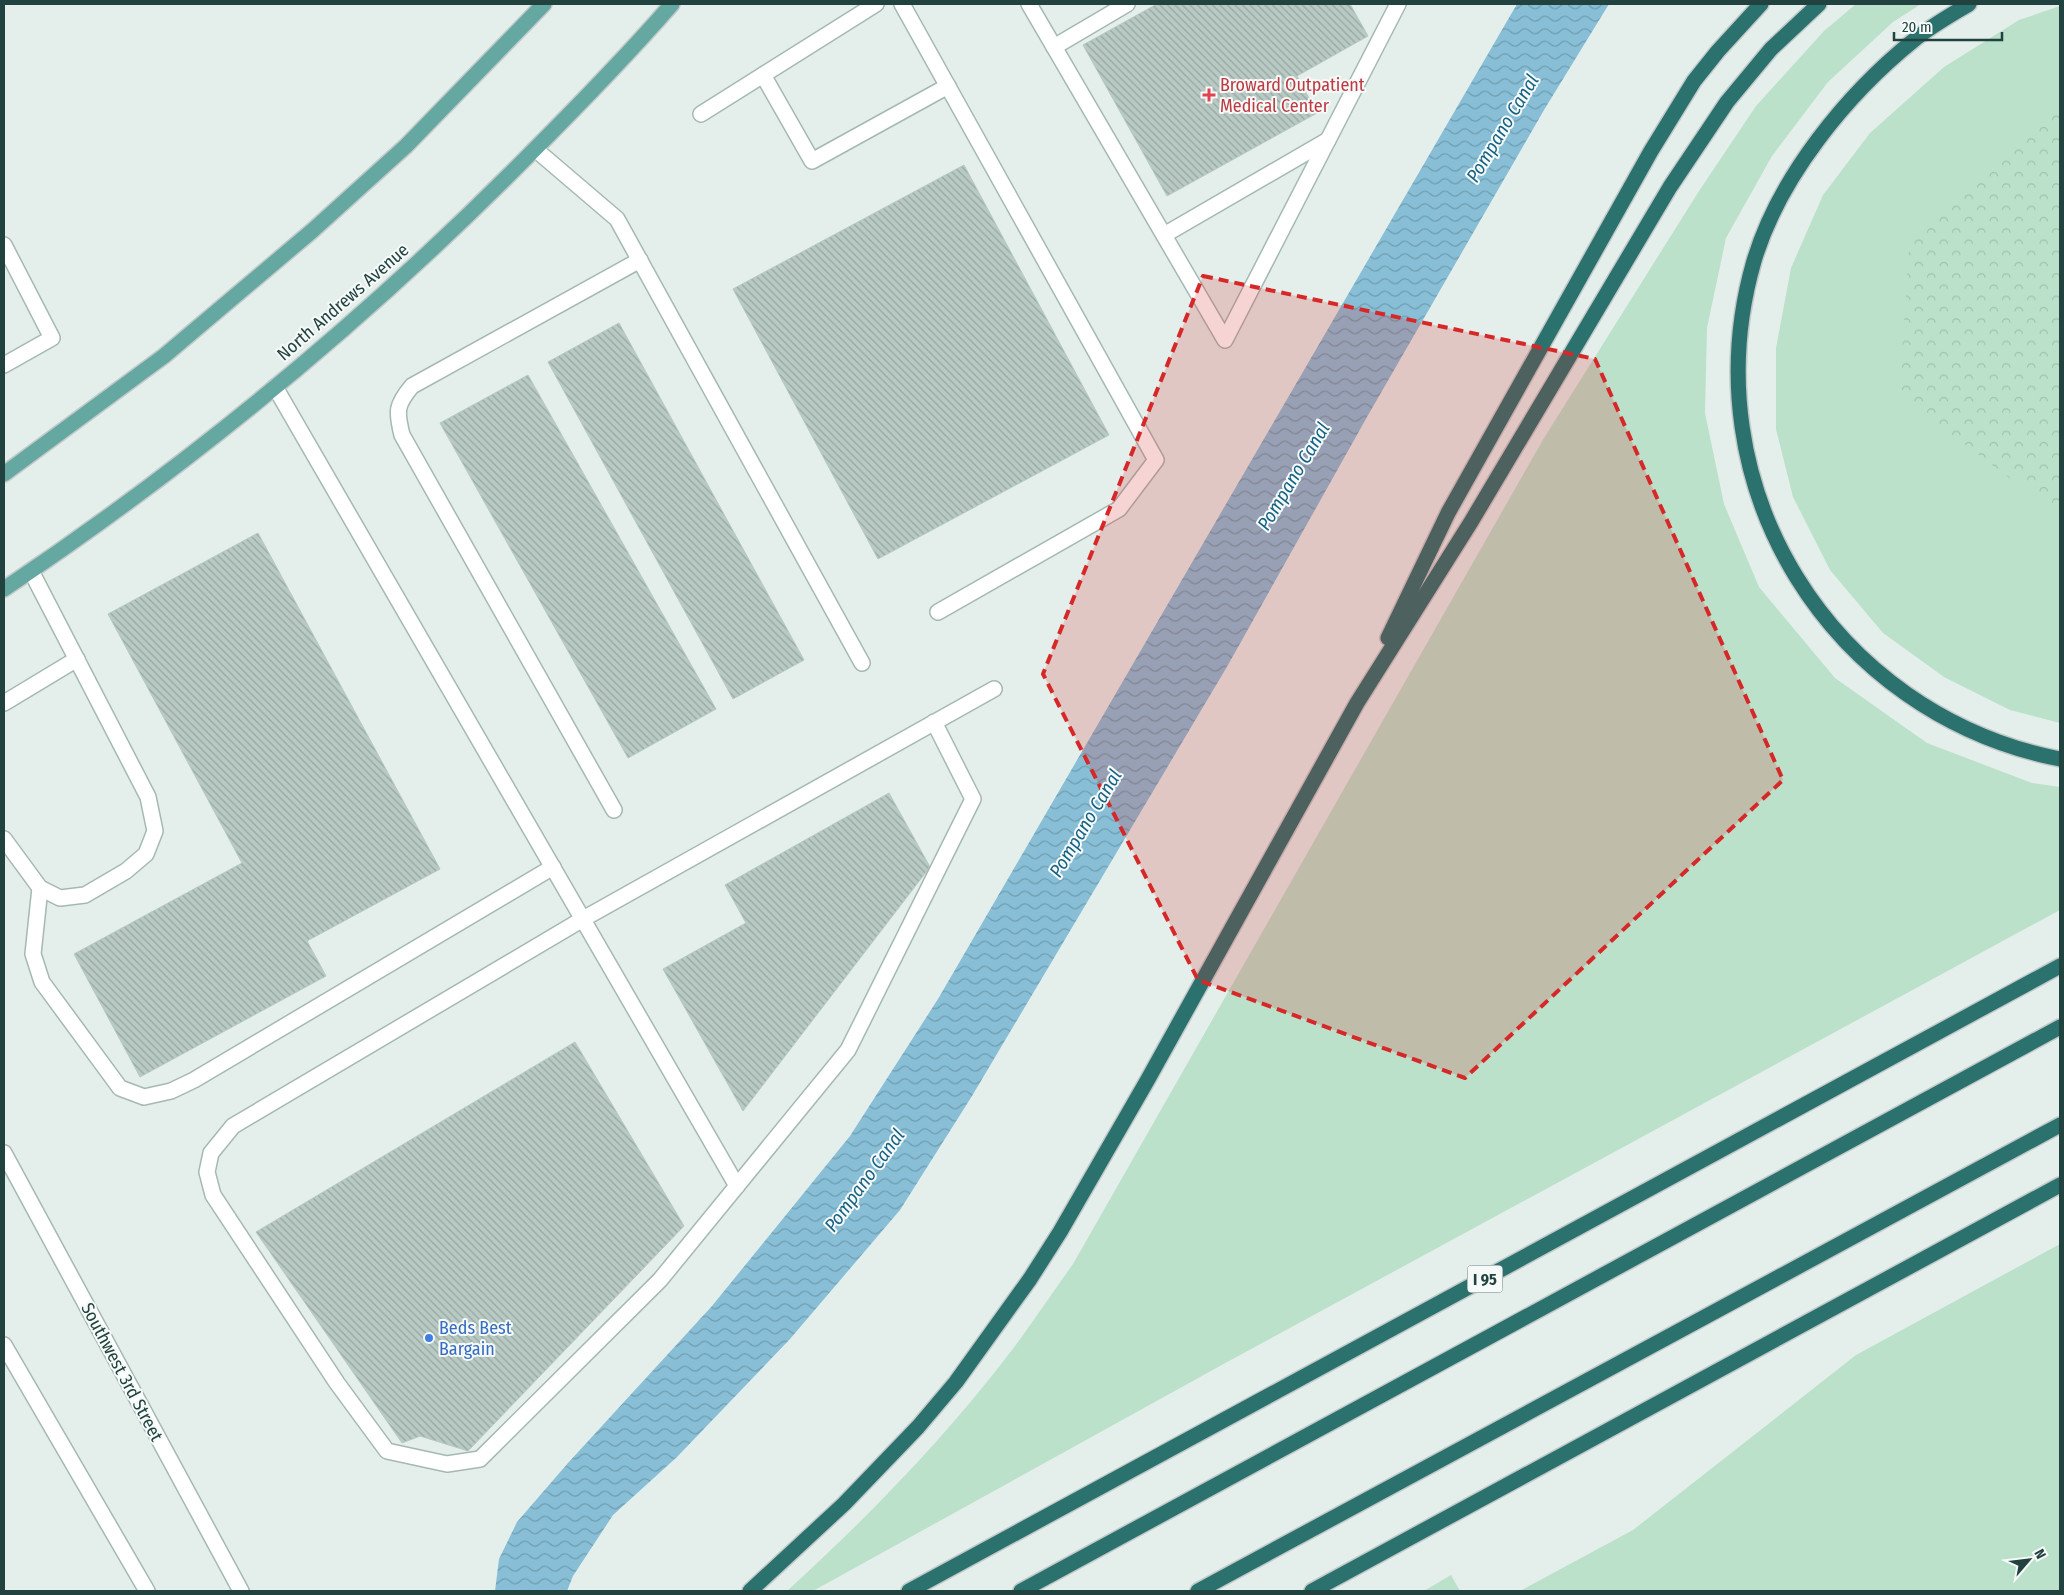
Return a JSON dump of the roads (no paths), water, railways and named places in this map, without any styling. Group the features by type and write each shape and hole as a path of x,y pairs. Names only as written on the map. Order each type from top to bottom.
{"highway":[{"path":"1357,703 1448,513 1651,151 1694,81 1718,51 1761,4"},
{"path":"750,1591 844,1504 918,1428 956,1382 1030,1279 1060,1232 1147,1081 1357,703 1471,522 1693,152 1727,102 1760,63 1819,4"},
{"path":"1969,4 1916,38 1865,85 1819,140 1784,193 1768,225 1754,260 1747,296 1738,365 1742,426 1747,456 1760,502 1780,550 1813,601 1869,665 1892,683 1945,718 1998,742 2060,759"},
{"name":"I 95","path":"909,1591 2060,966"},
{"path":"1021,1591 2060,1027"},
{"path":"1198,1591 2060,1125"},
{"path":"1312,1591 2060,1185"}],"main road":[{"path":"4,474 164,356 312,231 406,146 544,4"},
{"name":"North Andrews Avenue","path":"4,589 116,510 222,430 375,302 471,213 536,148 672,4"}],"street":[{"path":"701,114 876,4"},
{"path":"902,4 1156,460 1119,508 938,612"},
{"path":"1028,4 1225,340 1398,4"},
{"path":"1054,47 1127,4"},
{"path":"763,75 812,161 948,86"},
{"path":"1164,235 1328,140"},
{"path":"536,148 617,219 862,663"},
{"path":"4,245 52,338 4,365"},
{"path":"614,810 402,435 397,414 401,400 412,386 640,260"},
{"path":"275,387 737,1186"},
{"path":"4,839 40,888 60,898 85,895 126,871 146,854 155,831 148,797 31,570"},
{"path":"4,703 77,659"},
{"path":"934,722 973,799 848,1050 660,1280 480,1459 446,1464 387,1451 336,1383 213,1195 207,1172 211,1153 233,1126 583,919 934,722 994,689"},
{"path":"40,888 34,954 42,982 120,1088 144,1096 171,1091 194,1080 552,867"},
{"name":"Southwest 3rd Street","path":"4,1153 241,1591"},
{"path":"4,1345 147,1591"}],"water":[{"name":"Pompano Canal","path":"1517,4 1609,4 1544,110 1367,417 1228,665 972,1096 900,1210 790,1339 677,1457 613,1515 573,1576 567,1591 495,1591 499,1559 517,1522 568,1463 712,1306 850,1136 938,999"}],"place":[{"name":"Broward Outpatient Medical Center","path":"1209,95"},
{"name":"Beds Best Bargain","path":"429,1338"}]}
